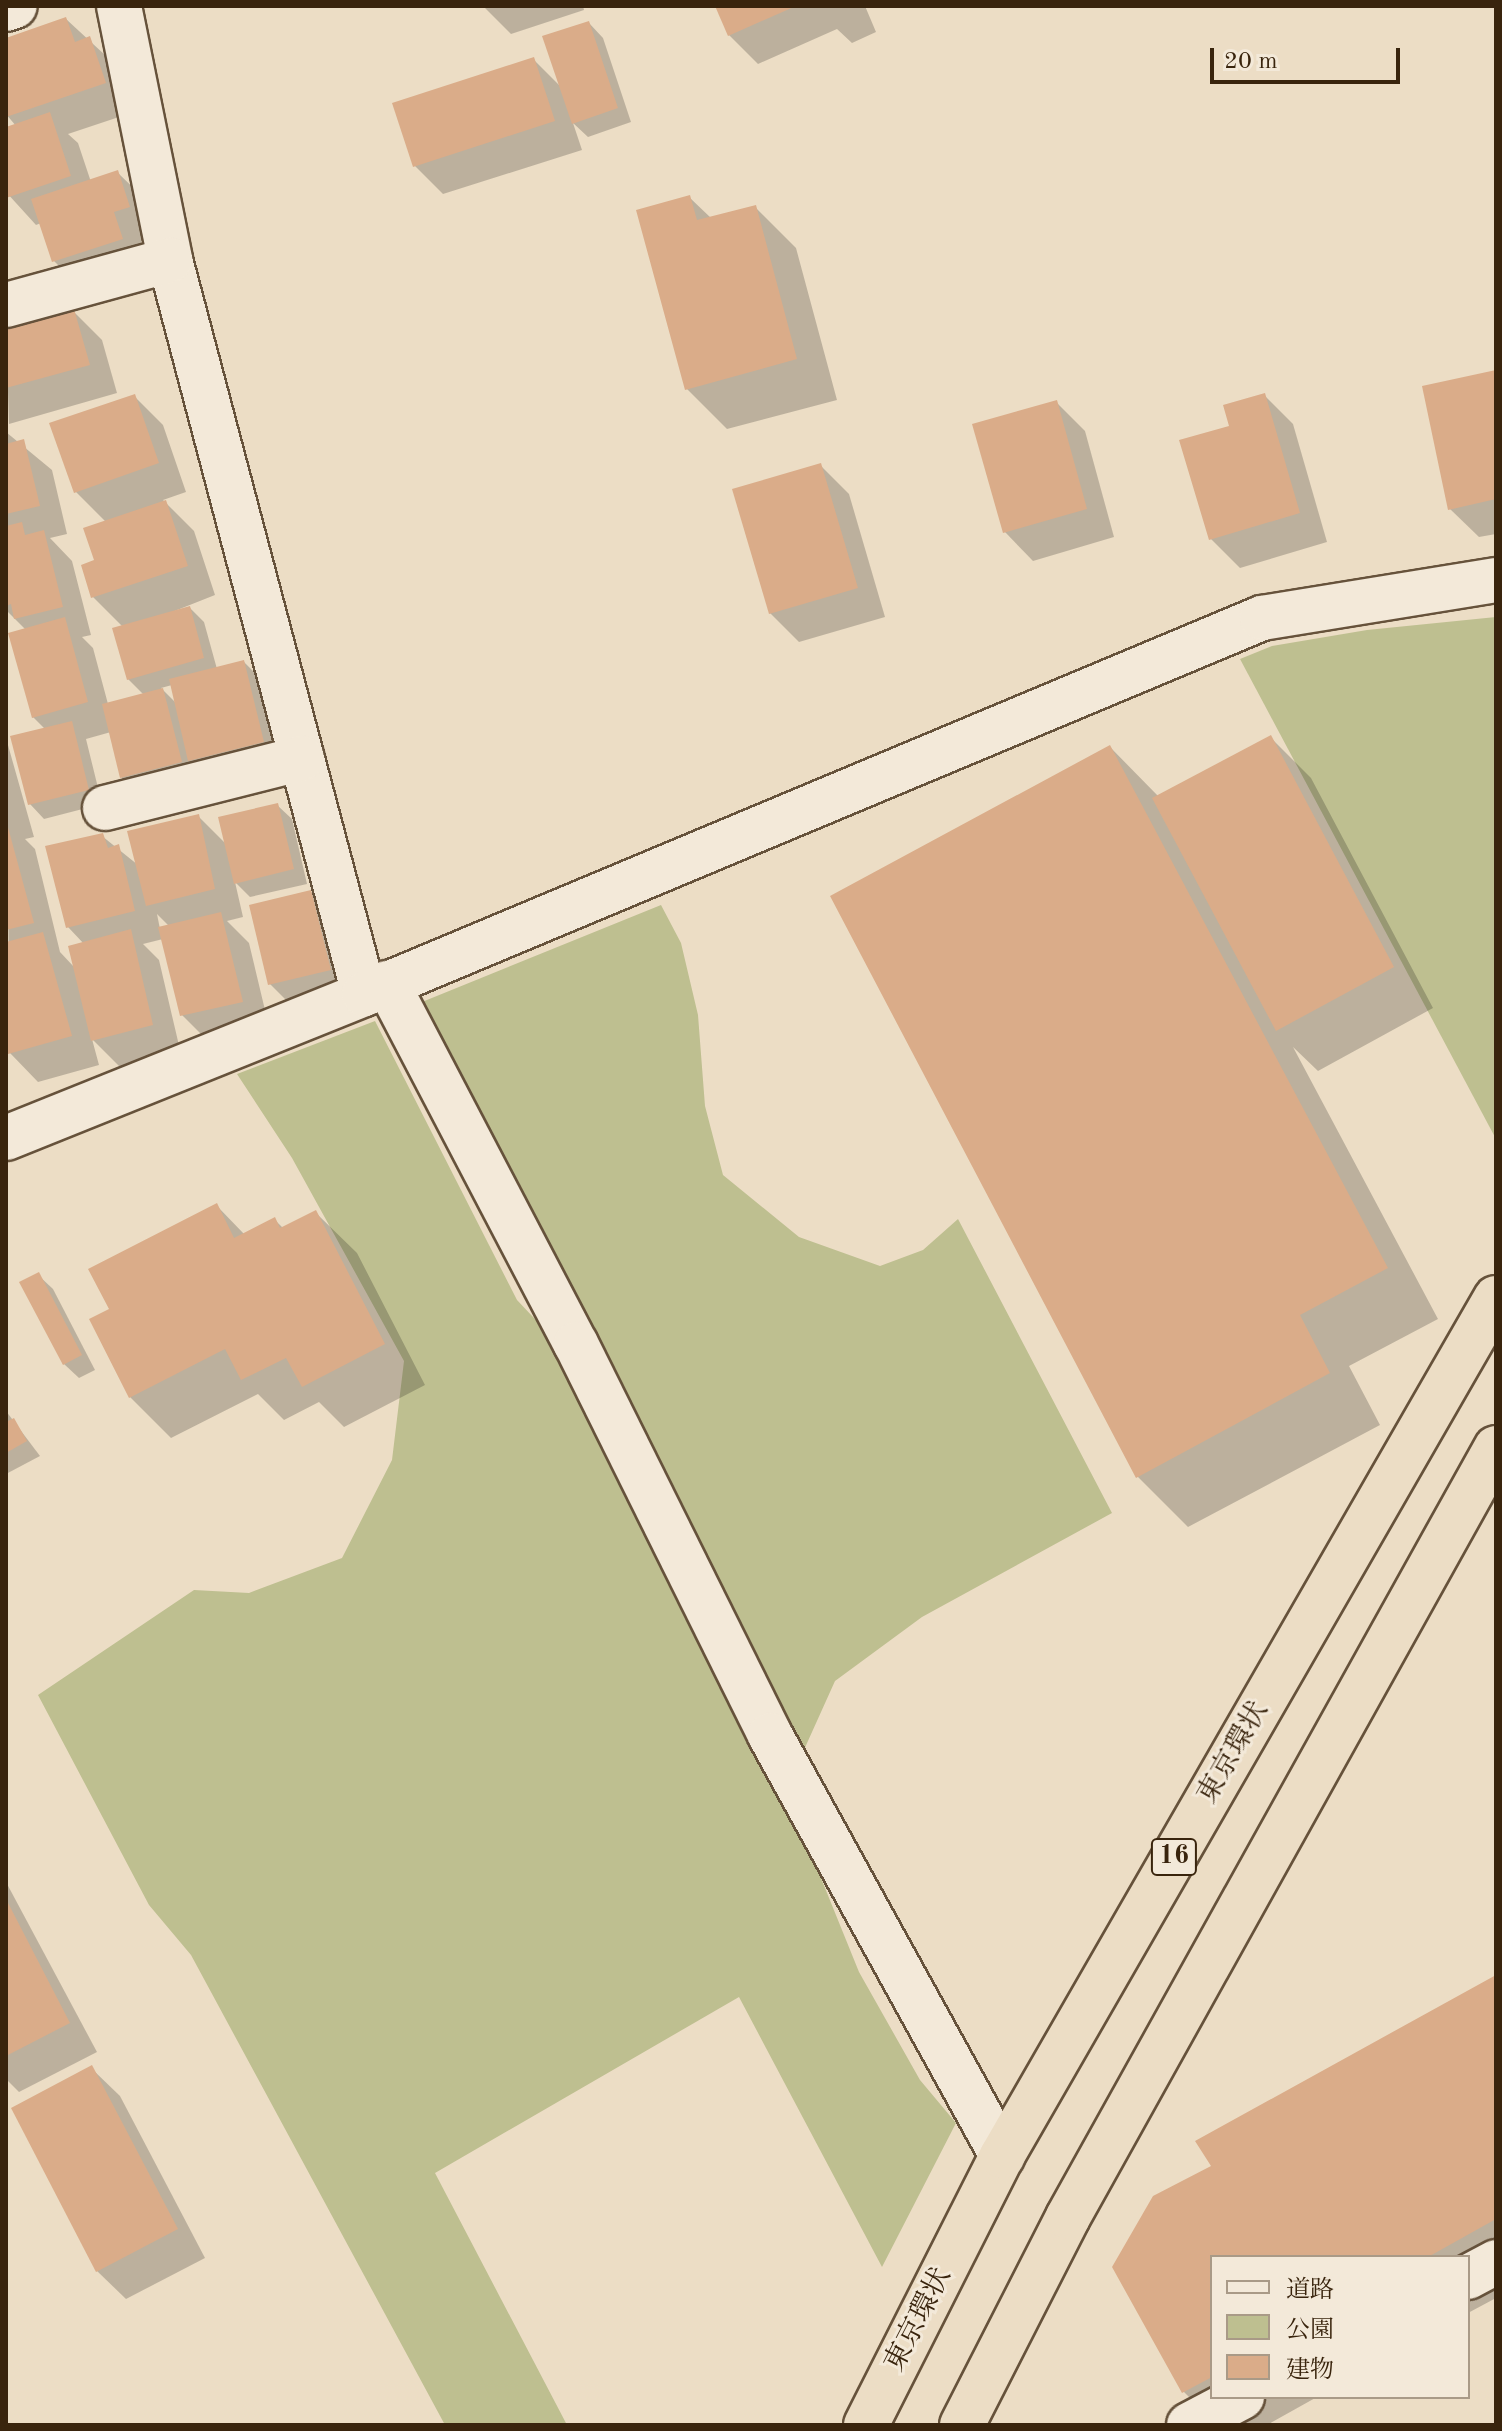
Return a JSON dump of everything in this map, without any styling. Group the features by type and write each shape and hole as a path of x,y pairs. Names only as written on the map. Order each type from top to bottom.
{"highway":[{"name":"東京環状","path":"866,2425 1002,2156 1496,1298"},
{"path":"962,2425 1068,2217 1496,1448"}],"street":[{"path":"6,9 15,6"},
{"path":"119,6 170,260 302,758 375,988 576,1344 770,1735 1002,2156"},
{"path":"6,305 170,260"},
{"path":"6,1138 375,988 1262,618 1496,580"},
{"path":"105,808 302,758"},
{"path":"1470,2276 1496,2262"},
{"path":"1189,2425 1238,2399"}],"green space":[{"path":"1496,617 1496,1139 1240,659 1272,646 1367,630"},
{"path":"661,905 681,943 698,1015 705,1106 723,1175 799,1237 880,1266 923,1250 958,1219 1112,1513 922,1617 835,1681 803,1752 422,1002"},
{"path":"375,1021 517,1300 549,1334 808,1846 859,1972 920,2080 956,2123 882,2267 739,1997 435,2173 567,2425 445,2425 191,1955 149,1905 38,1695 194,1590 249,1593 342,1558 392,1460 404,1361 292,1158 237,1074"}],"building":[{"path":"715,6 796,6 728,36"},
{"path":"66,17 75,42 90,36 106,83 6,117 6,38"},
{"path":"589,21 618,108 572,124 542,36"},
{"path":"534,57 555,121 413,167 392,103"},
{"path":"50,112 71,176 6,198 6,127"},
{"path":"118,170 130,207 114,212 123,239 52,262 31,199"},
{"path":"690,195 697,220 756,205 797,359 685,390 636,210"},
{"path":"74,309 90,365 6,388 6,329"},
{"path":"1496,370 1496,499 1448,510 1422,386"},
{"path":"1265,393 1300,513 1209,540 1179,440 1229,426 1223,405"},
{"path":"135,394 159,463 74,493 49,423"},
{"path":"1057,400 1087,509 1003,533 972,424"},
{"path":"24,439 40,506 6,514 6,444"},
{"path":"821,463 858,588 769,614 732,489"},
{"path":"166,500 188,566 91,598 81,565 94,560 83,528"},
{"path":"22,522 25,535 44,530 63,607 14,619 11,604 6,606 6,526"},
{"path":"190,606 204,658 127,680 112,628"},
{"path":"65,617 88,702 32,718 8,633"},
{"path":"244,660 264,742 188,761 169,679"},
{"path":"163,688 182,762 120,778 102,704"},
{"path":"72,721 89,790 28,805 10,736"},
{"path":"1271,735 1394,967 1276,1031 1152,798"},
{"path":"1110,745 1388,1268 1300,1315 1330,1373 1136,1478 830,896"},
{"path":"278,803 294,869 234,884 218,817"},
{"path":"199,814 215,889 146,906 127,831"},
{"path":"6,820 34,923 6,930"},
{"path":"103,833 108,848 119,844 135,911 66,928 45,846"},
{"path":"311,890 331,970 268,985 249,905"},
{"path":"221,912 243,1002 180,1016 158,927"},
{"path":"131,929 153,1025 91,1041 68,946"},
{"path":"43,932 72,1036 8,1054 6,942"},
{"path":"217,1203 234,1238 275,1217 280,1228 316,1210 385,1344 302,1387 286,1358 241,1380 225,1349 129,1398 89,1319 109,1309 88,1269"},
{"path":"39,1272 82,1355 63,1365 19,1282"},
{"path":"14,1418 27,1441 6,1453 6,1422"},
{"path":"6,1899 70,2023 6,2056"},
{"path":"1496,1975 1496,2219 1432,2255 1210,2255 1210,2378 1182,2393 1112,2267 1153,2196 1211,2166 1195,2141"},
{"path":"92,2065 178,2229 96,2272 11,2108"}]}
